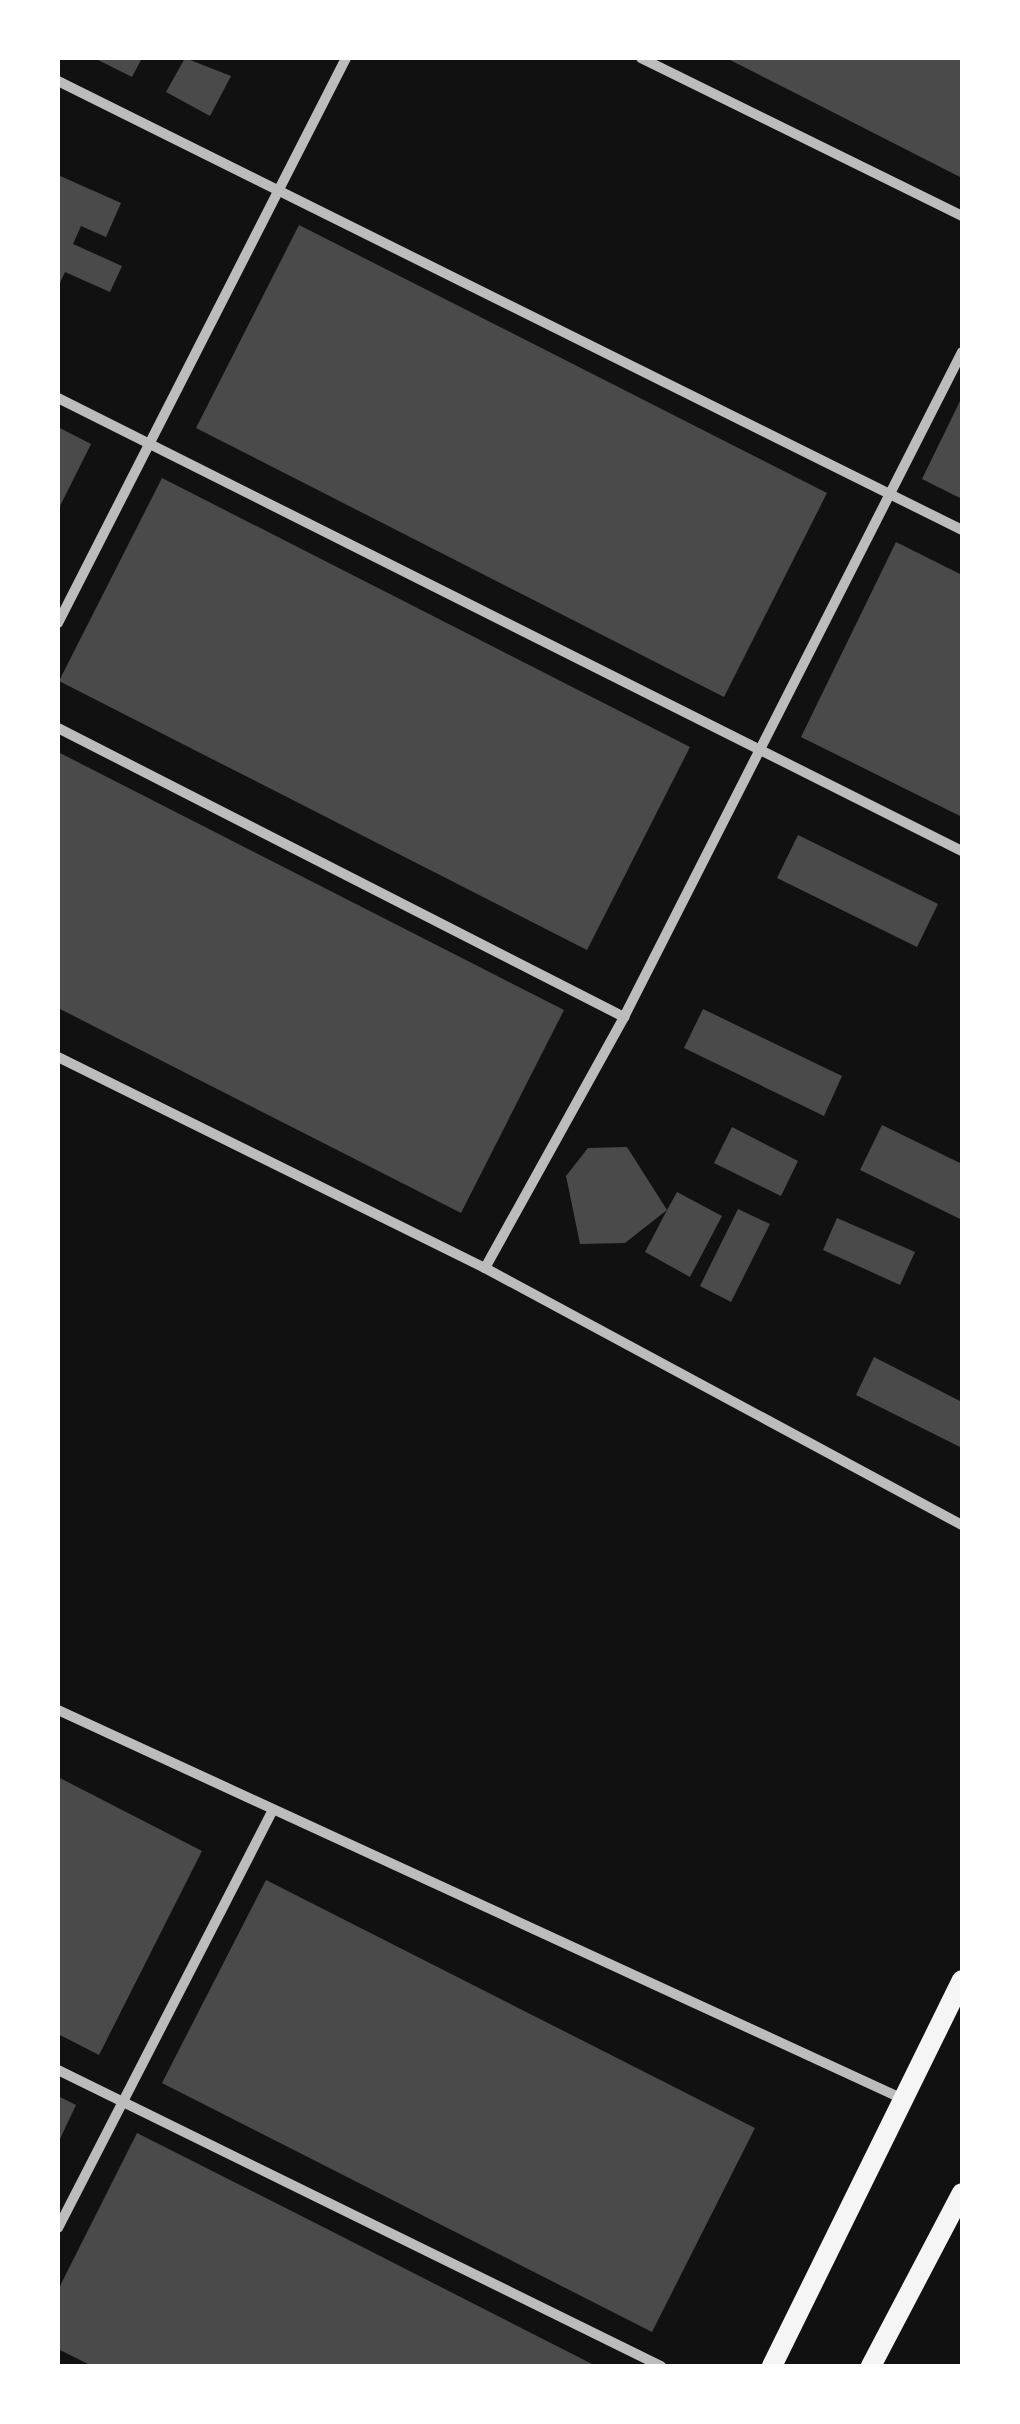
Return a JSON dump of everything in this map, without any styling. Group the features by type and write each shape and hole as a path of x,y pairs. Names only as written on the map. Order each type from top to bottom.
{"main road":[{"path":"772,2366 962,1980"},
{"path":"871,2366 962,2193"}],"street":[{"path":"58,623 282,193 346,58"},
{"path":"641,58 962,216"},
{"path":"58,82 962,530"},
{"path":"485,1268 624,1017 962,352"},
{"path":"58,398 962,851"},
{"path":"58,728 624,1017"},
{"path":"58,1057 485,1268 962,1525"},
{"path":"58,1710 270,1813 905,2100"},
{"path":"58,2228 270,1813"},
{"path":"58,2070 661,2366"}],"building":[{"path":"94,58 142,58 132,77"},
{"path":"185,58 231,76 210,116 166,92"},
{"path":"726,58 962,58 962,178 801,96"},
{"path":"58,175 121,203 106,237 81,226 73,244 122,266 110,292 65,272 58,287"},
{"path":"299,225 827,493 724,697 196,428"},
{"path":"962,397 962,499 922,479"},
{"path":"58,427 91,444 58,510"},
{"path":"162,478 690,747 587,950 59,681"},
{"path":"896,542 962,575 962,817 801,737"},
{"path":"58,752 564,1010 461,1213 58,1008"},
{"path":"798,835 938,904 917,947 777,878"},
{"path":"703,1009 842,1076 824,1116 684,1048"},
{"path":"882,1125 962,1164 962,1220 860,1170"},
{"path":"732,1127 798,1161 781,1196 714,1163"},
{"path":"627,1147 667,1210 625,1243 580,1244 566,1176 588,1148"},
{"path":"677,1192 722,1216 690,1277 645,1252"},
{"path":"738,1209 770,1224 731,1302 700,1286"},
{"path":"837,1218 915,1252 900,1285 823,1250"},
{"path":"874,1357 962,1402 962,1448 856,1395"},
{"path":"58,1777 202,1851 99,2055 58,2034"},
{"path":"266,1880 755,2128 652,2332 162,2083"},
{"path":"58,2096 76,2105 58,2143"},
{"path":"137,2133 596,2366 92,2366 58,2349 58,2290"}]}
